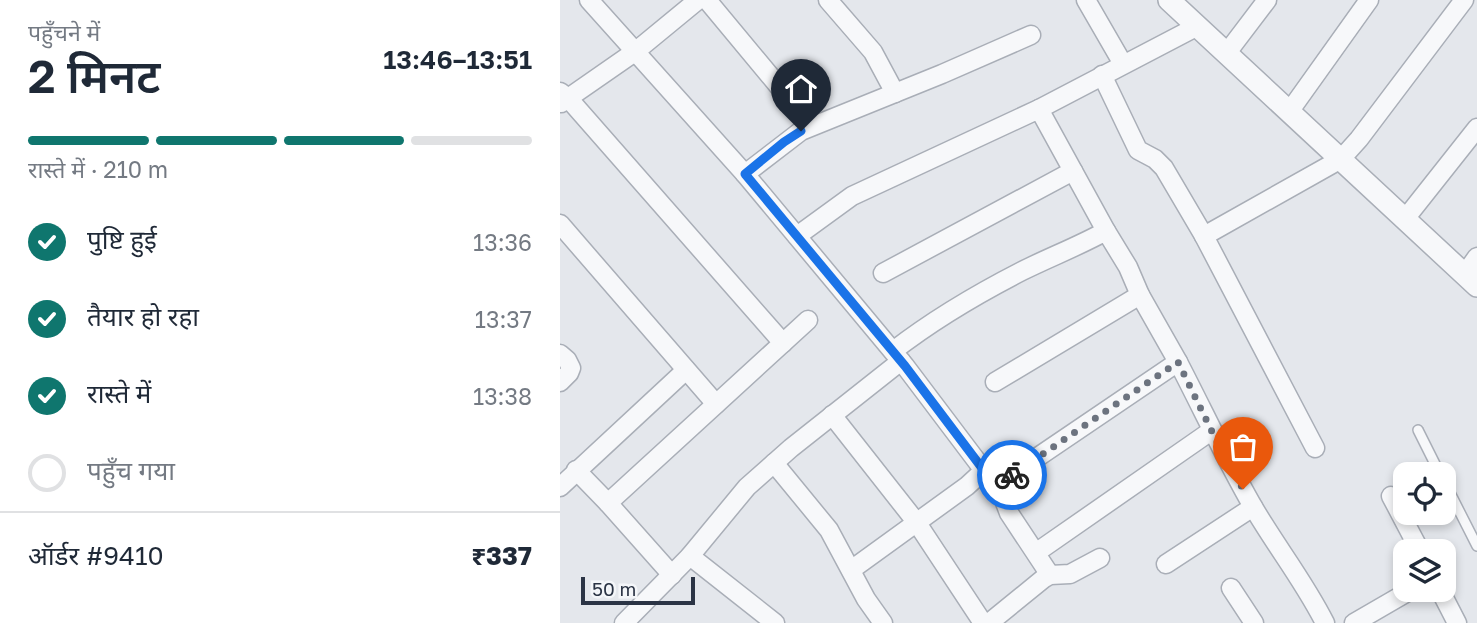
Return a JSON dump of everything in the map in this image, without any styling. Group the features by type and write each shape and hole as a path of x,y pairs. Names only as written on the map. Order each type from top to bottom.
{"street":[{"path":"589,0 745,174 897,356 982,468 998,484 1009,513 1050,575"},
{"path":"698,0 636,51 563,98 783,343"},
{"path":"707,0 781,89"},
{"path":"828,0 873,52 895,93"},
{"path":"1086,0 1123,64"},
{"path":"1169,0 1405,219 1473,273"},
{"path":"1226,54 1267,0"},
{"path":"1289,112 1369,0"},
{"path":"1205,236 1341,159 1464,0"},
{"path":"797,236 852,196 1039,108 1196,27"},
{"path":"745,174 801,131 1031,35"},
{"path":"1101,75 1138,150 1155,159 1164,168 1205,236 1315,449"},
{"path":"1039,108 1106,232 1128,267 1140,295 1178,362 1211,431 1253,508 1325,623"},
{"path":"1405,219 1477,128"},
{"path":"883,273 1073,171"},
{"path":"560,224 716,404"},
{"path":"634,620 747,487 832,415 897,356 921,330 1021,271 1106,232"},
{"path":"995,382 1140,295"},
{"path":"608,503 808,320"},
{"path":"560,354 571,368 560,382"},
{"path":"998,484 1178,362"},
{"path":"560,486 686,370"},
{"path":"832,415 917,523 982,623"},
{"path":"1037,552 1211,431"},
{"path":"774,463 829,530 866,599 883,623"},
{"path":"850,570 967,486 980,474 982,468"},
{"path":"576,470 672,575"},
{"path":"1391,496 1414,539"},
{"path":"1166,564 1253,508"},
{"path":"690,556 775,623"},
{"path":"989,623 1039,581 1050,575 1070,575 1100,558"},
{"path":"1231,588 1254,623"},
{"path":"1354,623 1393,600"},
{"path":"1446,602 1457,623"}],"lane":[{"path":"1418,430 1434,462"},
{"path":"1456,505 1477,546"}],"way so far":[{"path":"1012,475 1178,362 1243,489"}],"route":[{"path":"801,131 745,174 905,366 982,468 998,484 1012,475"}]}
